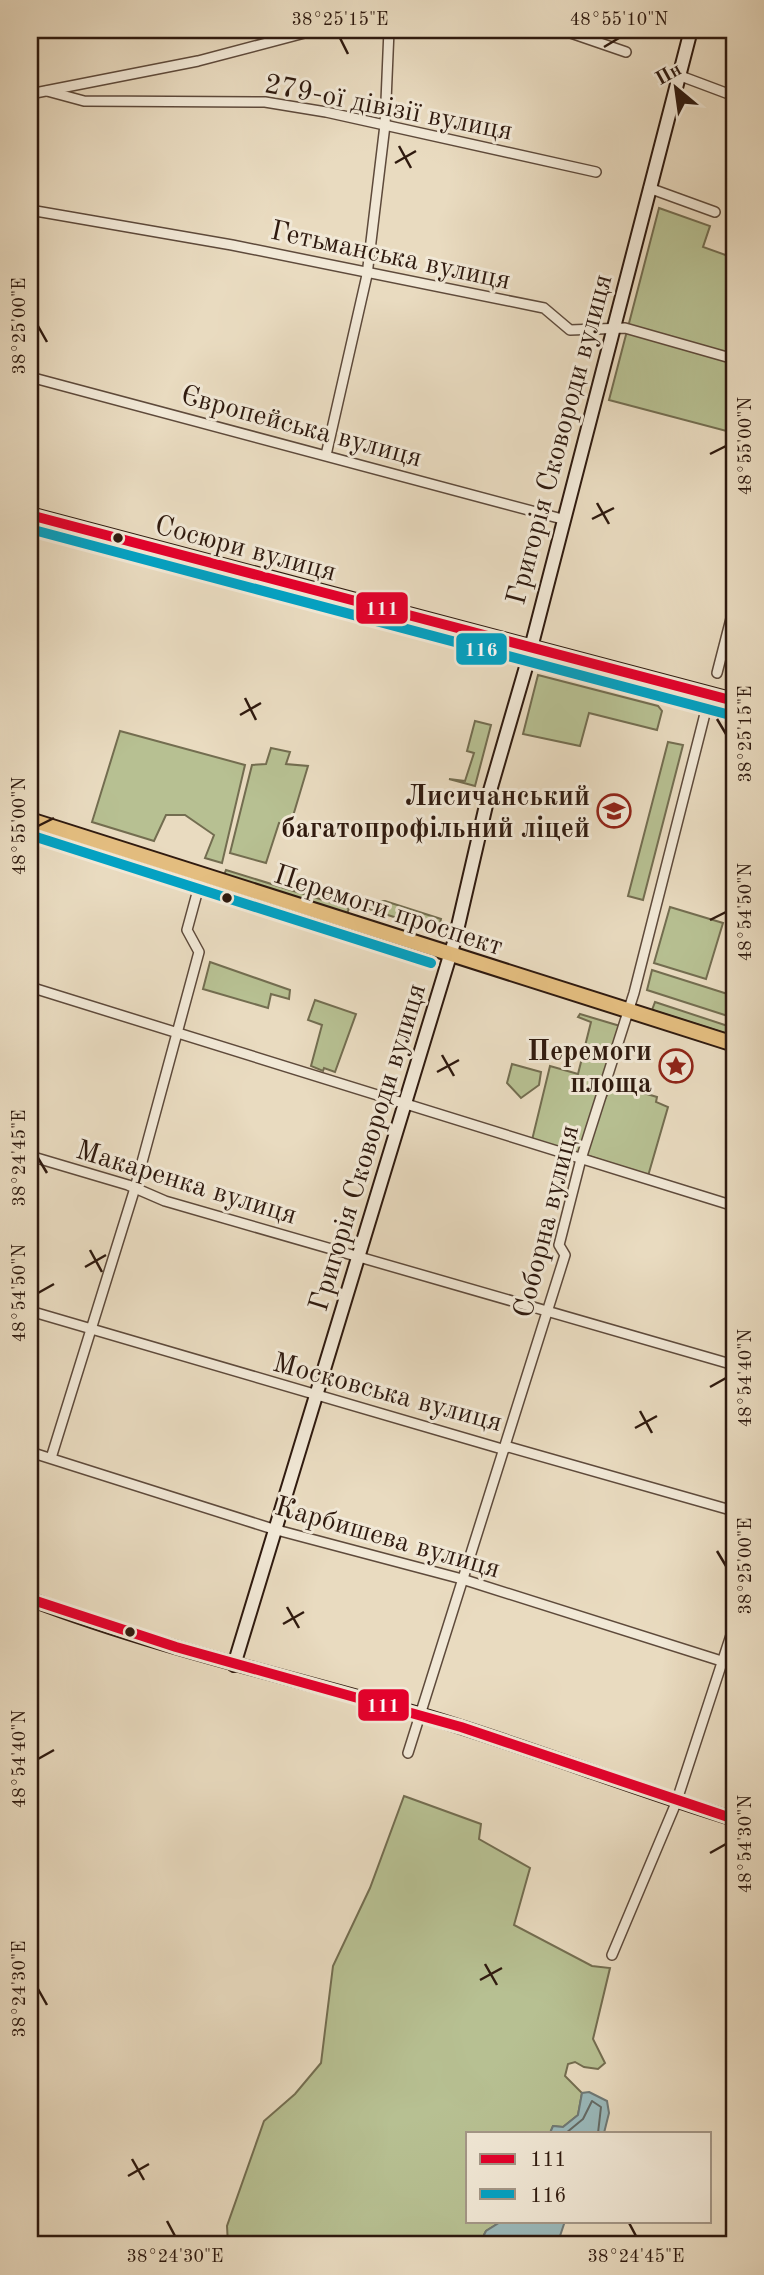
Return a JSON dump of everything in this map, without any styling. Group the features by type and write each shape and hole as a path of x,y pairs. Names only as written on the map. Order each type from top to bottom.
{"main road":[{"name":"Сосюри вулиця","path":"30,515 734,701"},
{"name":"Перемоги проспект","path":"30,820 734,1044"}],"street":[{"path":"30,94 198,61 317,30"},
{"path":"326,455 367,275 385,125 389,30"},
{"path":"562,30 626,52"},
{"name":"Григорія Сковороди вулиця","path":"234,1665 273,1529 360,1258 404,1101 450,955 691,30"},
{"path":"678,75 734,96"},
{"name":"279-ої дівізії вулиця","path":"47,91 84,101 265,102 385,125 596,172"},
{"path":"649,188 716,212"},
{"name":"Гетьманська вулиця","path":"30,210 232,245 367,275 544,308 570,330 613,327 734,359"},
{"name":"Європейська вулиця","path":"30,377 562,519"},
{"path":"716,673 734,607"},
{"name":"Соборна вулиця","path":"408,1753 565,1255 559,1245 581,1159 609,1080 710,695"},
{"path":"51,1458 135,1188 199,952 187,930 202,875"},
{"path":"30,987 404,1101 734,1206"},
{"name":"Макаренка вулиця","path":"30,1156 135,1188 165,1201 734,1365"},
{"name":"Московська вулиця","path":"30,1311 502,1449 509,1447 734,1511"},
{"name":"Карбишева вулиця","path":"30,1452 273,1529 462,1579 734,1665"},
{"path":"30,1599 234,1665 420,1715 676,1803 734,1819"},
{"path":"612,1955 676,1803 720,1660 734,1626"}],"green space":[{"path":"659,208 710,226 703,247 734,258 734,433 609,400"},
{"path":"544,661 698,699 702,704 700,711 542,670"},
{"path":"538,675 658,706 662,711 657,730 589,713 580,746 523,734"},
{"path":"475,721 491,725 475,786 449,779 465,781 474,753 467,751"},
{"path":"120,731 245,765 222,863 205,858 214,835 185,815 166,815 154,841 92,822"},
{"path":"668,742 683,745 643,900 628,896"},
{"path":"271,748 290,752 286,764 308,766 290,826 279,823 266,863 230,853 252,765 266,764"},
{"path":"226,870 349,908 347,914 224,875"},
{"path":"352,896 372,902 385,901 441,919 438,931 350,903"},
{"path":"670,907 723,923 706,979 654,963"},
{"path":"324,925 428,958 427,961 318,929"},
{"path":"210,962 290,990 289,999 271,994 268,1008 203,989"},
{"path":"652,970 734,996 734,1018 647,990"},
{"path":"315,1000 356,1014 335,1072 311,1066 322,1025 308,1020"},
{"path":"655,1002 734,1028 734,1036 652,1010"},
{"path":"580,1014 620,1026 581,1150 574,1154 532,1140 550,1066 578,1074 591,1022 578,1017"},
{"path":"512,1064 541,1072 539,1085 521,1098 507,1083"},
{"path":"613,1084 657,1097 656,1102 668,1107 648,1176 586,1155 601,1106"},
{"path":"404,1796 481,1824 479,1839 530,1868 514,1925 592,1966 610,1968 593,2039 605,2063 598,2069 584,2067 575,2062 568,2064 565,2076 582,2093 578,2115 563,2127 553,2126 550,2132 466,2132 466,2222 500,2222 486,2231 479,2245 228,2245 227,2226 264,2121 295,2094 321,2063 333,1966 370,1888"}],"water":[{"path":"589,2092 607,2101 609,2113 604,2132 550,2132 553,2126 563,2127 578,2115 582,2093"},
{"path":"500,2222 565,2222 557,2245 479,2245 486,2231"}],"transit line":[{"name":"111","path":"30,515 734,701"},
{"name":"116","path":"30,529 730,715"},
{"name":"116","path":"30,835 431,963"},
{"name":"111","path":"30,1599 176,1647 461,1727 734,1819"}],"place":[{"name":"Лисичанський багатопрофільний ліцей","path":"614,811"},
{"name":"Перемоги площа","path":"676,1066"}]}
